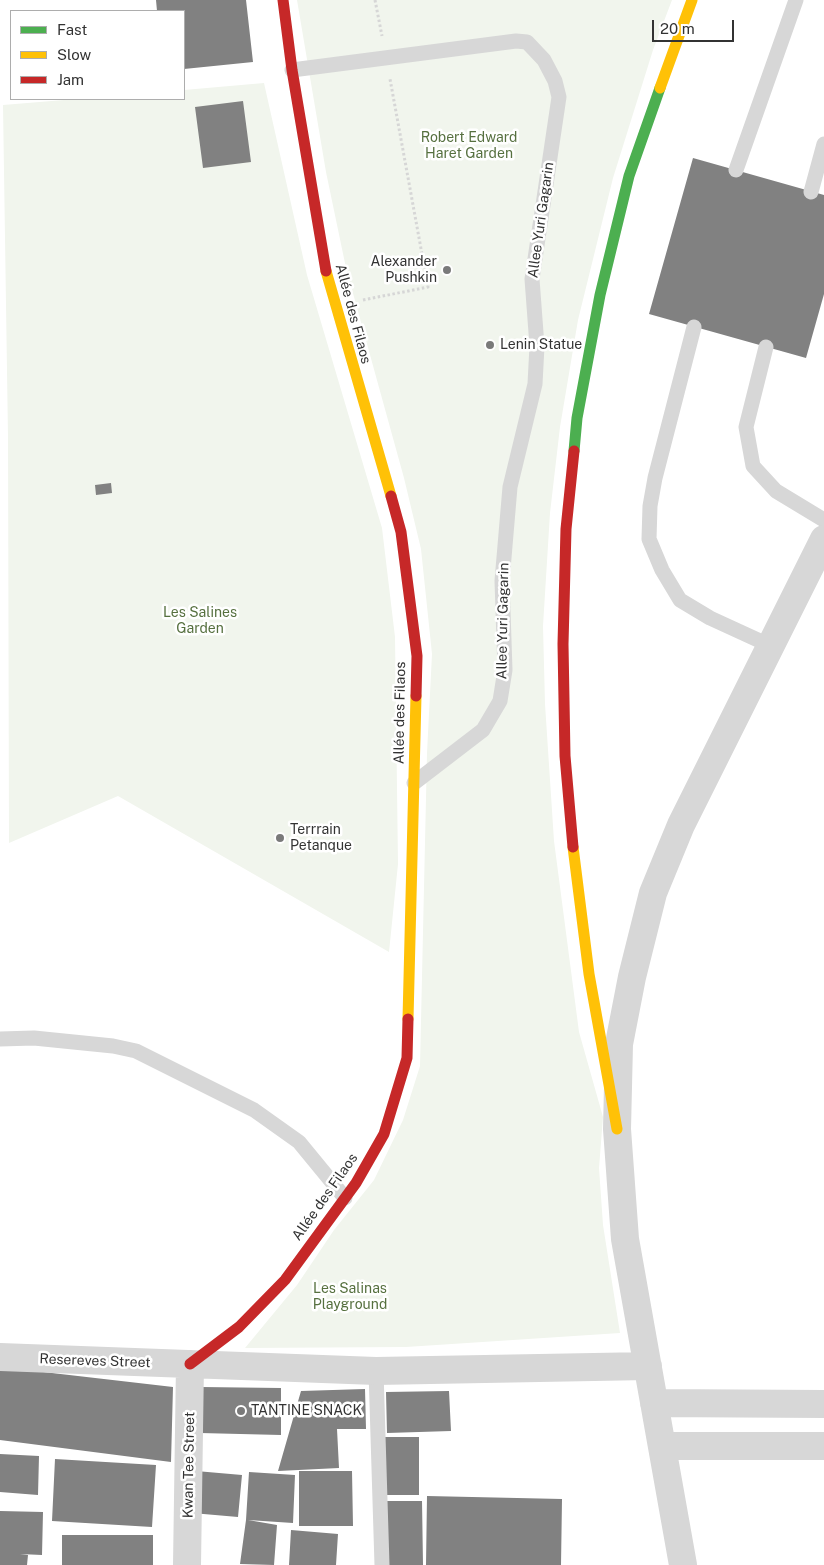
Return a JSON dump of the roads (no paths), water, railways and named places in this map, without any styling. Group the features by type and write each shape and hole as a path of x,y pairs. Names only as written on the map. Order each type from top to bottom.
{"street":[{"name":"Allée des Filaos","path":"190,1364 239,1327 284,1280 356,1183 384,1134 407,1058 417,656 401,532 334,306 324,264 292,70 283,0"},
{"path":"617,1129 588,964 575,867 565,756 563,644 566,529 578,418 600,295 629,176 692,0"},
{"path":"683,1565 625,1239 617,1129 619,1044 632,977 653,893 681,825 824,539"},
{"name":"Resereves Street","path":"0,1357 376,1371 648,1366"},
{"name":"Kwan Tee Street","path":"187,1565 190,1364"},
{"path":"654,1403 824,1404"},
{"path":"662,1446 824,1446"}],"lane":[{"path":"736,170 796,0"},
{"name":"Allee Yuri Gagarin","path":"292,70 516,41 528,42 544,60 555,81 559,97 532,279 537,346 535,384 510,487 502,581 505,670 500,700 482,730 414,783"},
{"path":"811,192 824,144"},
{"path":"694,326 655,478 650,506 650,539 662,570 680,600 710,618 770,646"},
{"path":"766,347 746,427 753,466 776,491 824,520"},
{"path":"0,1039 44,1039 113,1046 136,1051 254,1110 299,1142 345,1198"},
{"path":"376,1371 382,1565"}],"place":[{"name":"Alexander Pushkin","path":"447,270"},
{"name":"Lenin Statue","path":"490,345"},
{"name":"Terrrain Petanque","path":"280,838"},
{"name":"TANTINE SNACK","path":"241,1411"}],"park label":[{"name":"Robert Edward Haret Garden","path":"469,146"},
{"name":"Les Salines Garden","path":"200,622"},
{"name":"Les Salinas Playground","path":"350,1298"}]}
